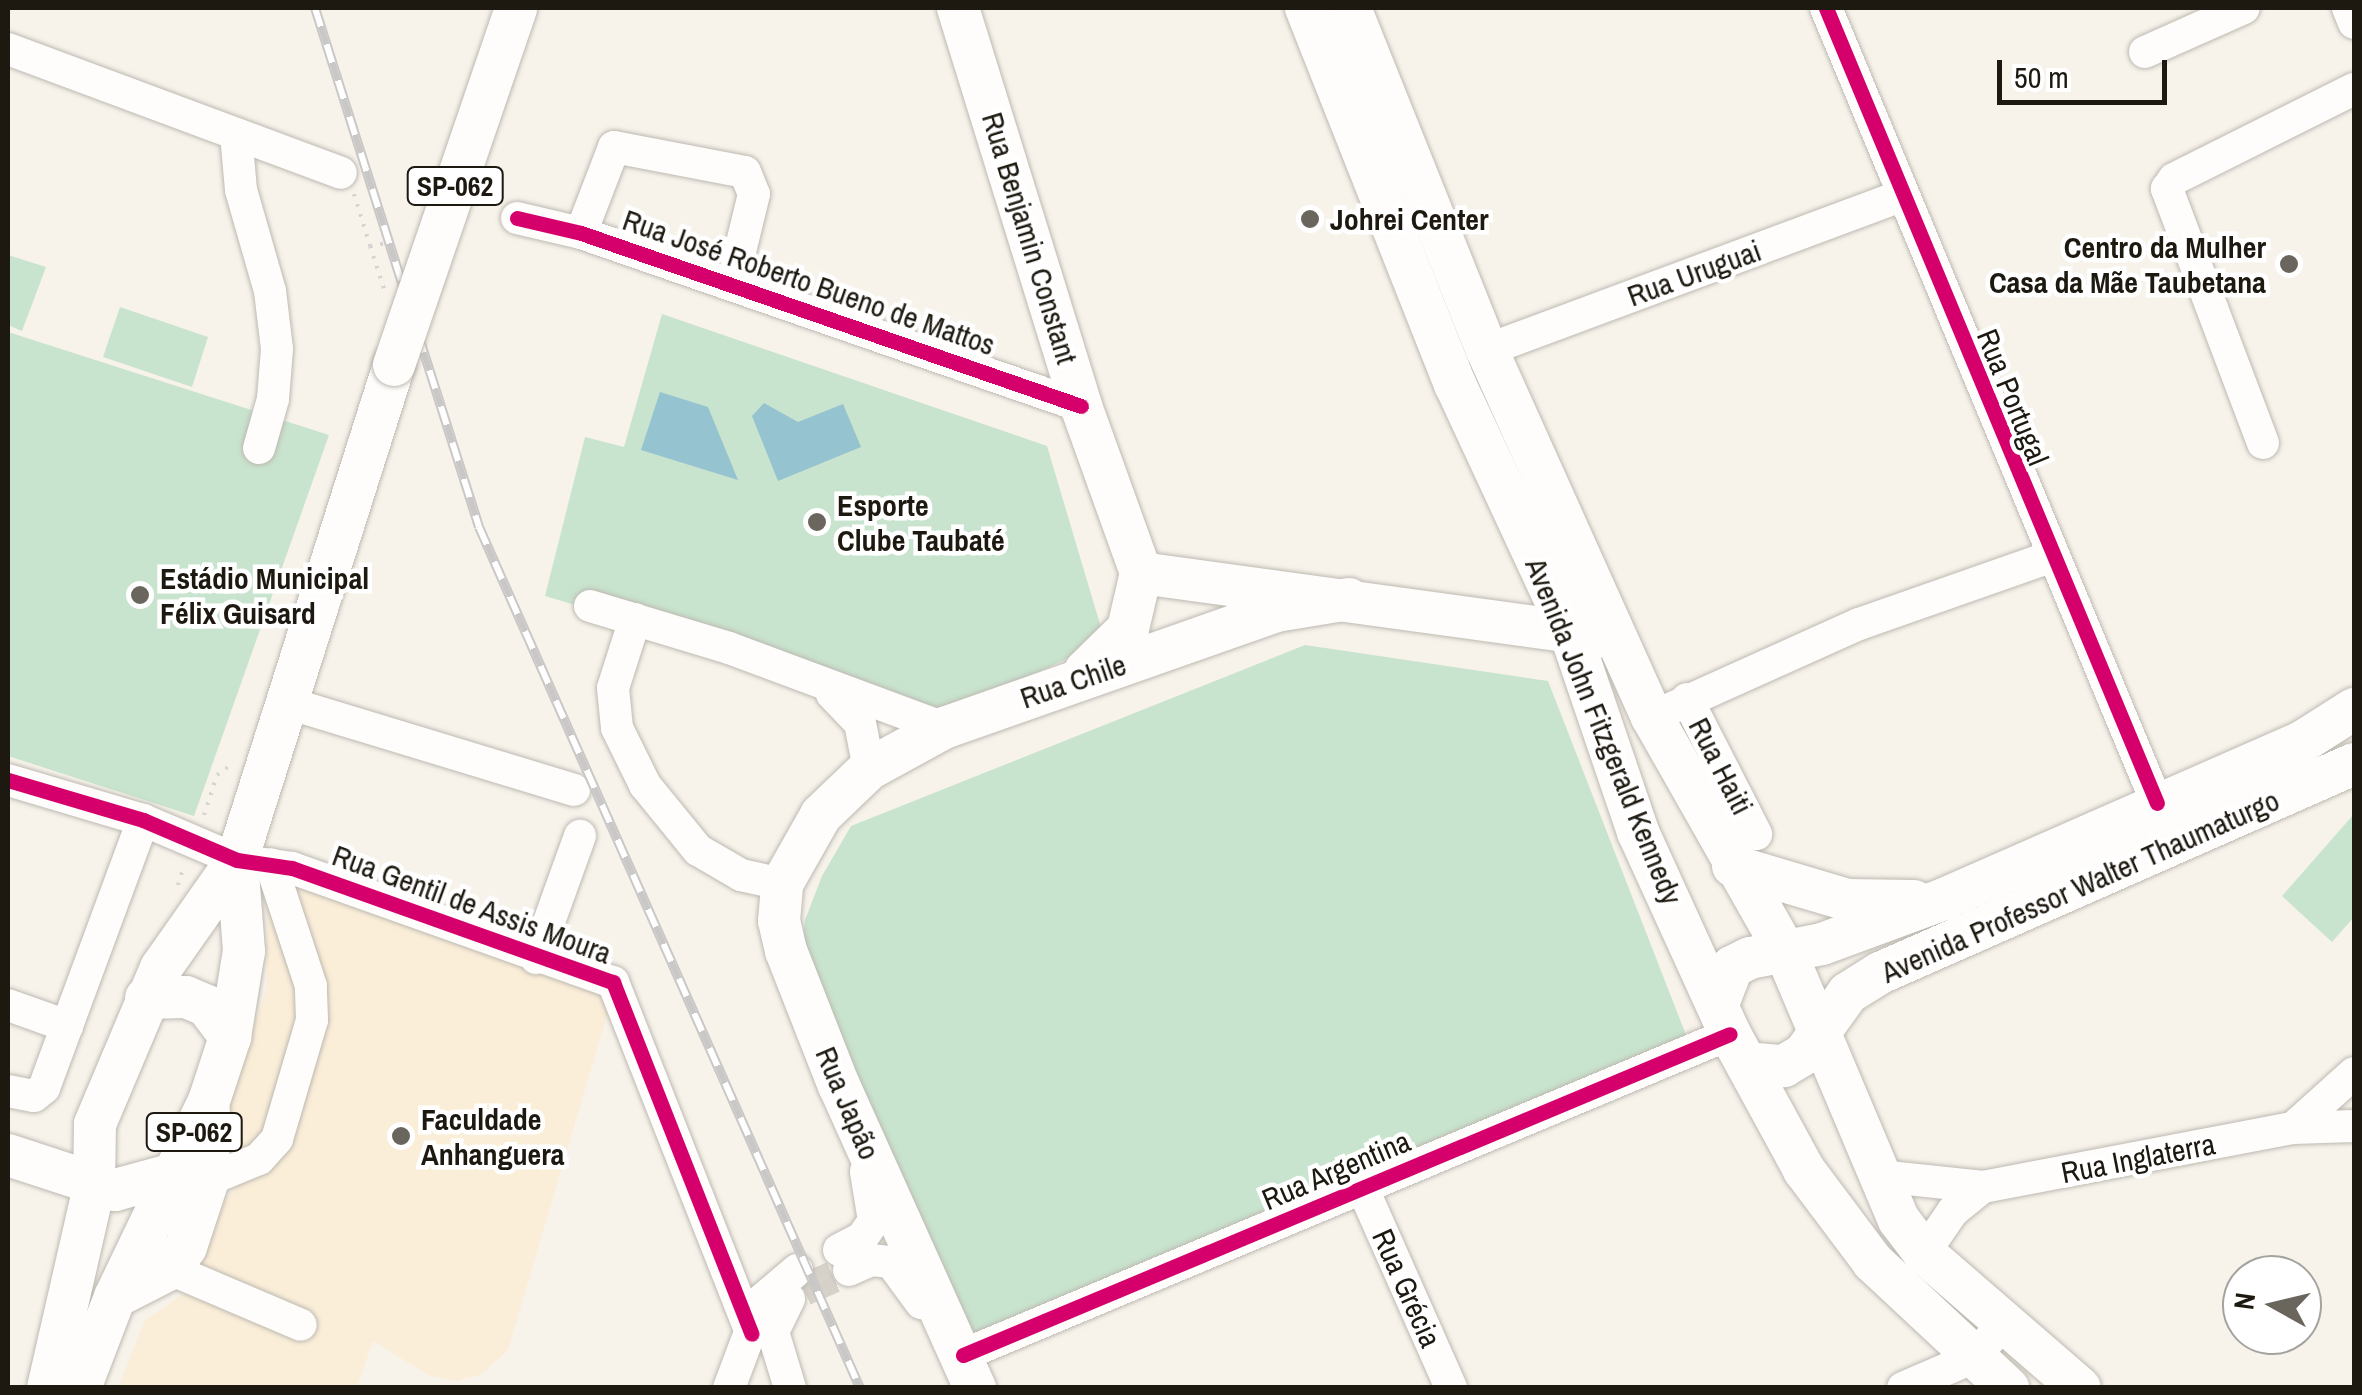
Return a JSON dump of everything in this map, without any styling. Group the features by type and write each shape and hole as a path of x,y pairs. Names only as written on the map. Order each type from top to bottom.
{"main road":[{"name":"SP-062","path":"170,1270 186,1247 191,1177 208,1102 230,1037 254,862 288,704 516,8"},
{"name":"Rua Benjamin Constant","path":"958,8 1081,406 1141,572"},
{"name":"Avenida John Fitzgerald Kennedy","path":"1306,8 1455,384 1570,632 1638,832 1731,1034 1804,1170 1850,1231 1972,1358 2008,1388"},
{"name":"Avenida John Fitzgerald Kennedy","path":"1350,8 1487,350 1660,704 1745,850 1880,1176 1924,1253 2080,1388"},
{"name":"Rua Chile","path":"1141,572 1570,632"},
{"path":"1077,678 1128,629 1141,572"},
{"name":"Rua Chile","path":"820,816 869,769 944,728 1276,611 1349,599"},
{"path":"1570,632 1603,652 1660,704"},
{"name":"Avenida Professor Walter Thaumaturgo","path":"2352,725 2157,804 1944,898 1786,953 1732,967 1731,1034 1784,1066 1804,1054 1848,993 1880,973 2354,764"},
{"name":"Rua Japão","path":"820,816 782,884 779,921 786,951 839,1086 968,1377"},
{"path":"1745,850 1848,900 1944,898"},
{"name":"SP-062","path":"48,1388 94,1188 95,1124 146,998 254,862"},
{"path":"146,998 186,997 207,1006 230,1037"},
{"path":"8,1155 94,1188"},
{"name":"SP-062","path":"94,1188 136,1189 191,1177"},
{"name":"SP-062","path":"80,1388 116,1297 191,1177"},
{"path":"116,1297 170,1270"}],"street":[{"name":"Rua Portugal","path":"1826,8 2050,557 2157,804"},
{"path":"2145,52 2244,8"},
{"path":"2348,8 2354,22"},
{"path":"8,48 340,173"},
{"path":"2263,443 2167,189 2174,179 2354,89"},
{"path":"236,134 241,190 270,291 277,348 273,398 258,448"},
{"path":"582,233 614,147 745,172 754,194 732,284"},
{"name":"Rua Uruguai","path":"1487,350 1901,196"},
{"name":"Rua José Roberto Bueno de Mattos","path":"517,218 582,233 1081,406"},
{"path":"1660,704 1859,624 2050,557"},
{"path":"590,606 729,648 829,690 944,728"},
{"path":"634,619 613,688 618,728 646,785 698,850 741,875 782,884"},
{"path":"829,690 860,723 869,769"},
{"path":"288,704 574,790"},
{"name":"Rua Gentil de Assis Moura","path":"8,780 143,820 618,987 752,1334"},
{"path":"8,1090 34,1096 44,1088 143,820"},
{"path":"536,958 580,836"},
{"path":"191,1177 259,1159 277,1139 312,1020 310,986 254,862"},
{"path":"8,1005 67,1026"},
{"name":"Rua Argentina","path":"968,1377 1364,1189 1731,1034"},
{"path":"2293,1128 2354,1073"},
{"path":"839,1086 873,1196 874,1221 844,1260 891,1262 906,1274 968,1377"},
{"name":"Rua Inglaterra","path":"1983,1188 2293,1128 2354,1126"},
{"path":"1880,1176 1983,1188"},
{"path":"1924,1253 1953,1210 1983,1188"},
{"name":"Rua Grécia","path":"1364,1189 1452,1388"},
{"path":"170,1270 301,1325"},
{"path":"728,1388 762,1300 801,1280 778,1311 773,1332 790,1388"},
{"path":"1903,1388 1972,1358 2005,1323"}],"path":[{"path":"495,161 492,176 518,203 517,218"},
{"path":"192,840 217,775 236,760"}],"shaded area":[{"name":"Faculdade Anhanguera","path":"299,886 614,992 508,1350 482,1374 455,1381 430,1376 373,1341 357,1387 118,1388 145,1320 192,1288 214,1213 238,1185 226,1100 267,989 267,895 272,889"}],"green space":[{"path":"8,255 46,267 22,331 8,325"},
{"path":"120,307 208,337 192,387 103,357"},
{"name":"Esporte Clube Taubaté","path":"662,314 1047,446 1105,641 945,715 545,596 585,437 624,447"},
{"name":"Estádio Municipal Félix Guisard","path":"8,332 329,435 194,816 8,756"},
{"path":"1305,645 1548,681 1688,1040 975,1339 801,962 805,920 822,876 851,826"},
{"path":"2354,814 2354,917 2332,942 2282,896"}],"water":[{"path":"660,392 708,407 738,480 641,450"},
{"path":"764,403 798,422 843,404 861,447 778,481 752,416"}],"tunnel":[{"path":"804,1290 849,1270"}],"railway":[{"path":"315,8 479,527 860,1388"}],"cycle path":[{"path":"1826,8 2157,803"},
{"path":"517,218 581,233 1081,406"},
{"path":"8,780 143,820 237,860 292,868 613,982 752,1334"},
{"path":"963,1355 1730,1034"}],"place":[{"name":"Johrei Center","path":"1310,219"},
{"name":"Centro da Mulher Casa da Mãe Taubetana","path":"2289,264"},
{"name":"Esporte Clube Taubaté","path":"817,522"},
{"name":"Estádio Municipal Félix Guisard","path":"140,595"},
{"name":"Faculdade Anhanguera","path":"401,1136"}]}
